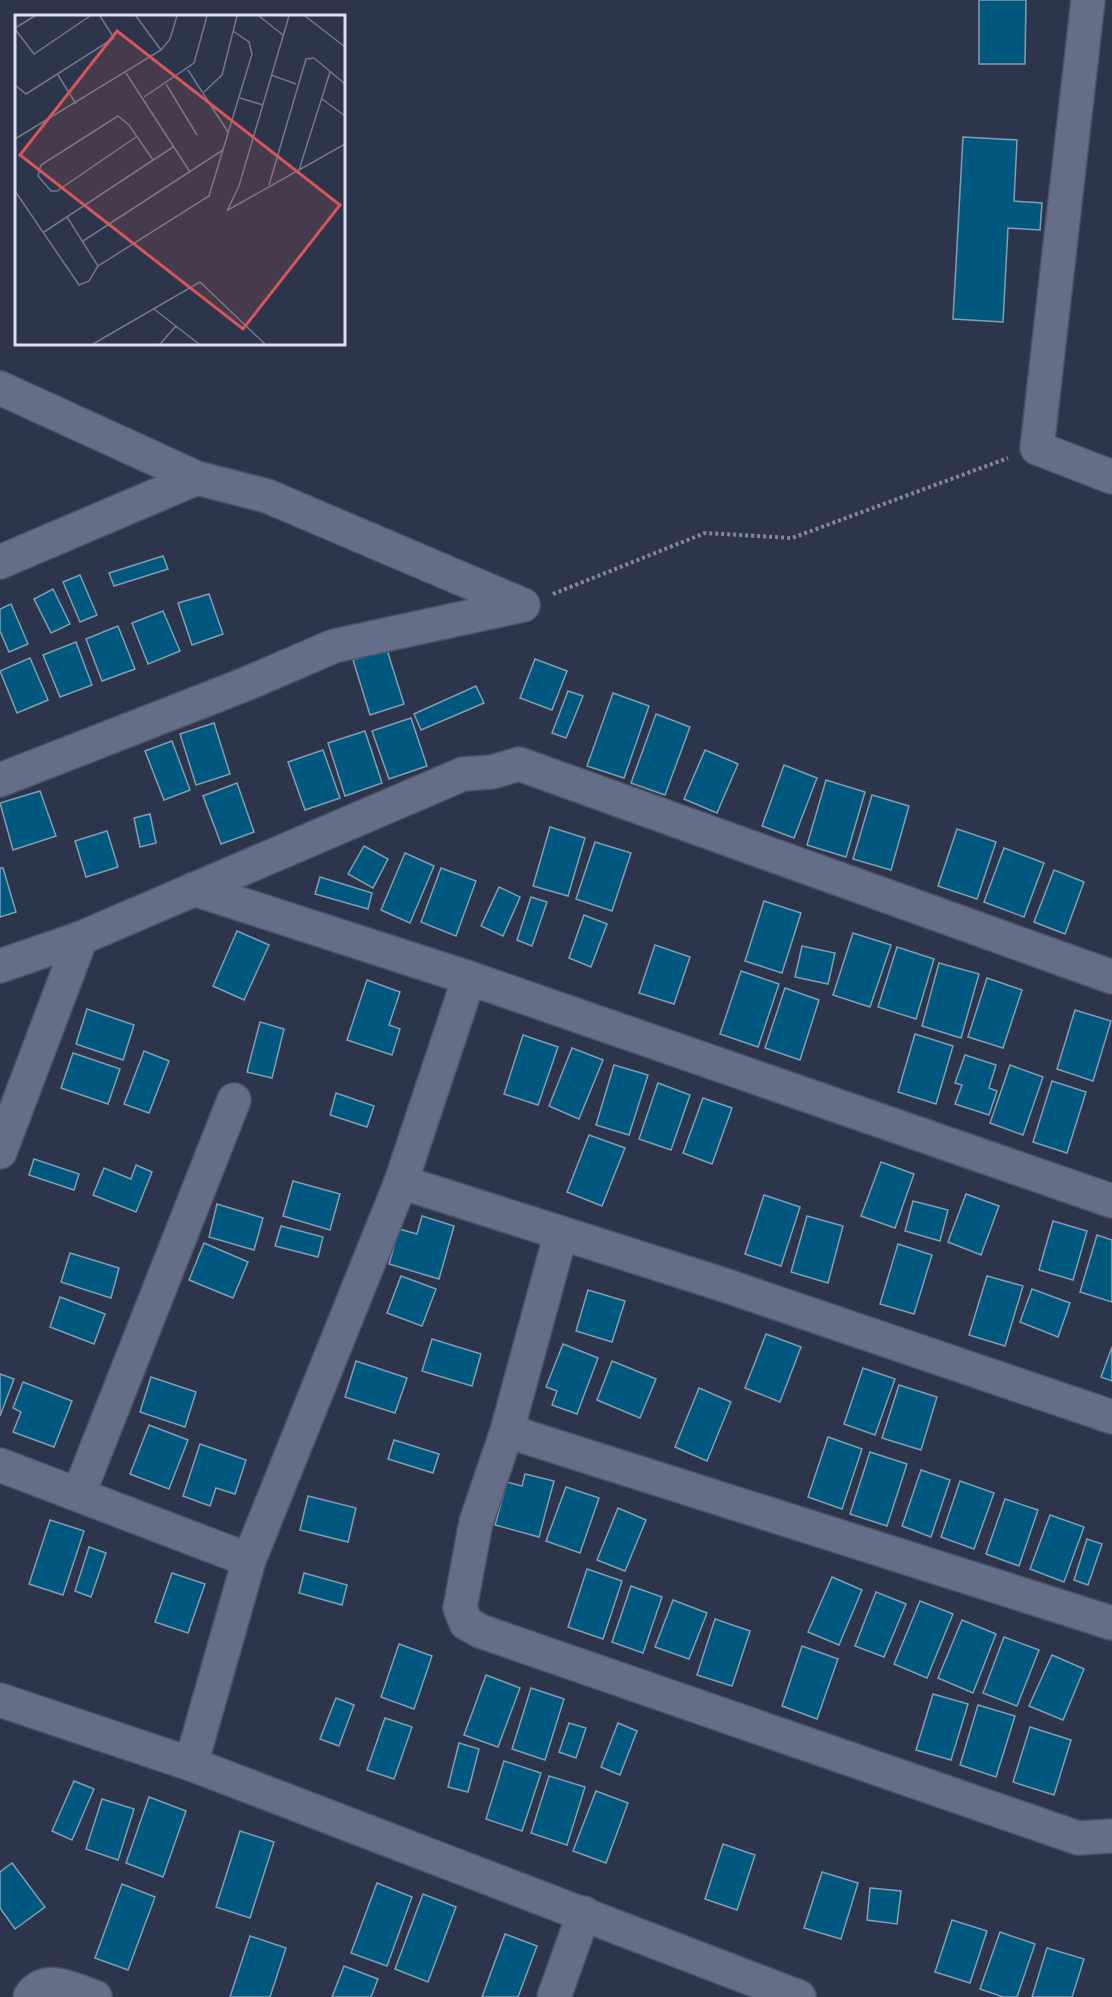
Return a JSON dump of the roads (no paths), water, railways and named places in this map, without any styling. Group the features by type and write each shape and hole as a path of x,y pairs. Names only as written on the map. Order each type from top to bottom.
{"street":[{"path":"1088,0 1037,448 1112,477"},
{"path":"0,388 197,478 277,500 523,605 334,646 246,684 0,780"},
{"path":"0,562 197,478"},
{"path":"0,966 81,938 464,774 492,772 519,764 1112,977"},
{"path":"194,889 469,978 1112,1201"},
{"path":"0,1152 81,938"},
{"path":"191,1764 249,1560 401,1182 469,978"},
{"path":"79,1493 234,1100"},
{"path":"401,1182 754,1295 1112,1417"},
{"path":"561,1233 507,1431 476,1522 459,1608 466,1623 480,1631 1078,1838 1112,1836"},
{"path":"507,1431 1112,1623"},
{"path":"0,1465 79,1493 249,1560"},
{"path":"0,1700 191,1764 799,1997"},
{"path":"554,1997 584,1913"},
{"path":"30,1997 38,1987 50,1983 95,1997"}]}
